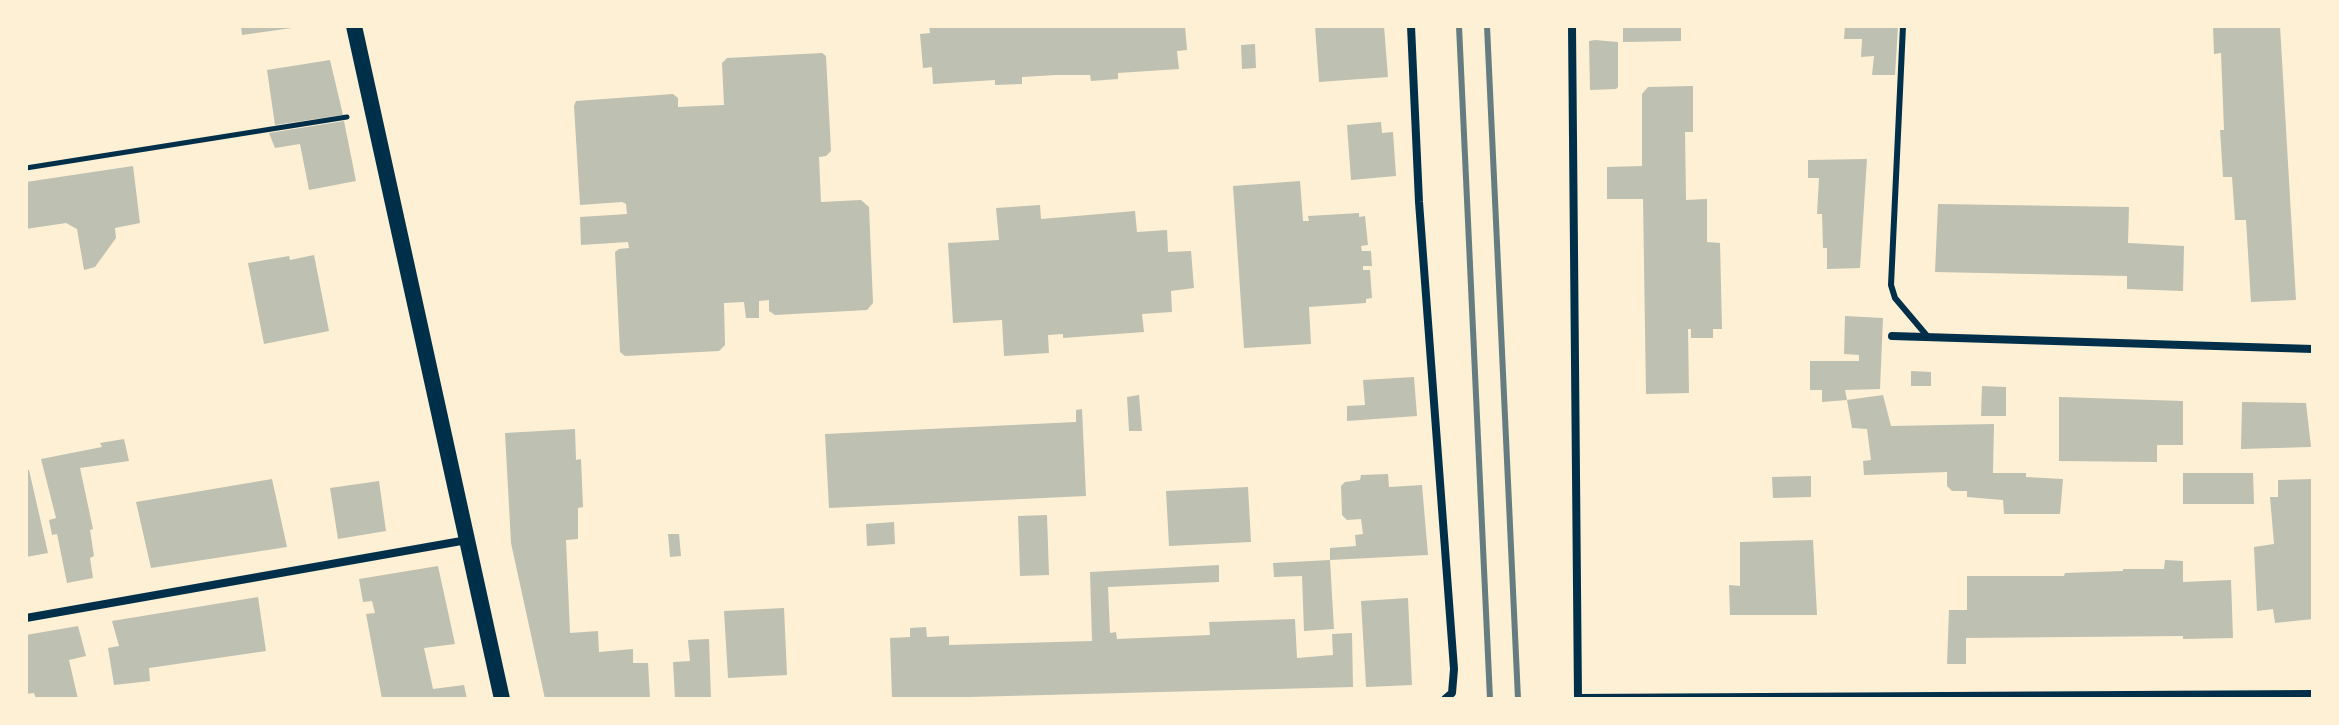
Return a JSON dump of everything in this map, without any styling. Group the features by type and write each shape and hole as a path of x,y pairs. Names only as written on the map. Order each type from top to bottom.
{"main road":[{"path":"354,26 502,699"}],"street":[{"path":"1411,26 1419,202 1454,669 1452,693 1446,699"},
{"path":"1572,26 1578,698 2313,694"},
{"path":"1892,336 2313,349"},
{"path":"26,618 437,547 467,539"}],"lane":[{"path":"1903,26 1891,285 1895,298 1928,337"}],"path":[{"path":"26,168 347,117"}],"building":[{"path":"241,26 299,26 299,27 242,35"},
{"path":"929,26 1185,26 1187,50 1177,51 1179,69 1118,73 1118,79 1091,81 1090,75 1056,75 1022,77 1022,84 995,85 995,80 933,84 932,67 923,68 920,34 930,33"},
{"path":"1315,26 1384,26 1388,77 1319,82"},
{"path":"1623,26 1681,26 1681,41 1623,42"},
{"path":"1845,26 1898,26 1895,75 1872,75 1874,56 1861,57 1862,39 1844,39"},
{"path":"2213,26 2280,26 2296,300 2251,302 2246,220 2235,220 2232,177 2223,177 2221,53 2214,54"},
{"path":"1589,41 1618,42 1616,89 1590,90"},
{"path":"1255,44 1256,68 1242,69 1241,45"},
{"path":"822,53 826,56 831,151 819,157 821,202 861,200 869,207 873,303 867,310 775,315 769,311 769,300 759,301 759,318 746,318 744,302 724,303 725,345 719,351 625,356 620,352 615,252 629,248 628,242 581,245 580,217 627,214 626,204 580,205 576,101 673,94 678,98 678,107 724,105 722,63 727,58"},
{"path":"330,60 343,115 275,125 267,70"},
{"path":"1693,86 1693,132 1685,132 1686,200 1707,199 1707,242 1720,243 1722,329 1713,329 1713,338 1691,338 1691,329 1688,329 1689,393 1646,394 1643,199 1607,199 1607,167 1642,166 1642,94 1648,87"},
{"path":"344,121 356,181 309,190 300,144 275,148 269,133"},
{"path":"1381,122 1382,133 1393,132 1396,176 1351,180 1347,125"},
{"path":"1867,159 1860,268 1827,269 1822,214 1817,214 1819,178 1808,178 1808,160"},
{"path":"133,166 140,223 115,228 116,238 95,267 84,270 77,229 66,223 26,229 26,182"},
{"path":"1300,181 1303,221 1309,221 1308,216 1359,213 1359,217 1365,216 1368,245 1361,246 1362,251 1371,251 1372,266 1363,266 1363,270 1370,270 1372,298 1366,299 1366,303 1309,307 1311,344 1244,348 1233,186"},
{"path":"1938,204 2129,207 2128,243 2184,246 2183,291 2127,289 2127,276 1935,272"},
{"path":"1040,205 1041,219 1135,211 1137,232 1167,230 1168,252 1191,251 1194,288 1171,291 1172,312 1142,314 1144,332 1063,338 1063,334 1048,335 1049,353 1004,356 1002,320 953,323 948,243 999,240 996,208"},
{"path":"314,255 329,331 264,344 248,263"},
{"path":"1845,316 1883,318 1880,389 1845,390 1847,400 1822,402 1822,390 1810,390 1810,361 1859,361 1859,355 1844,354"},
{"path":"1911,371 1931,372 1931,386 1911,386"},
{"path":"1414,377 1417,416 1347,421 1347,406 1365,405 1363,380"},
{"path":"1982,386 2006,387 2006,416 1981,416"},
{"path":"1139,395 1142,431 1129,431 1127,397"},
{"path":"1883,395 1891,426 1994,424 1993,473 2026,473 2026,477 2063,479 2060,514 2004,514 2003,500 1967,497 1967,491 1952,491 1947,486 1947,472 1864,475 1863,461 1871,460 1867,429 1852,428 1847,400"},
{"path":"2059,397 2183,401 2183,445 2157,445 2157,462 2059,461"},
{"path":"2242,402 2306,403 2311,447 2241,449"},
{"path":"1082,409 1086,496 829,508 825,434 1076,422 1076,410"},
{"path":"575,429 576,460 581,459 583,507 578,508 578,539 566,540 570,633 598,631 599,652 633,649 633,663 648,663 650,699 545,699 511,543 505,433"},
{"path":"124,439 129,461 80,468 93,529 90,530 94,556 90,558 93,578 67,583 57,534 52,535 49,520 56,518 41,459 102,447 100,443"},
{"path":"26,470 29,470 48,553 26,557"},
{"path":"2183,473 2253,473 2254,504 2183,504"},
{"path":"1388,474 1389,487 1422,485 1428,555 1330,560 1330,548 1356,546 1355,535 1363,534 1361,519 1347,520 1342,515 1341,486 1345,482 1360,480 1361,475"},
{"path":"1811,476 1811,497 1773,498 1772,477"},
{"path":"272,479 287,547 151,568 136,502"},
{"path":"2313,479 2313,619 2275,623 2273,609 2257,611 2254,547 2274,544 2270,497 2278,497 2278,480"},
{"path":"379,481 386,531 338,539 330,488"},
{"path":"1248,487 1251,542 1169,546 1166,491"},
{"path":"1047,515 1049,575 1020,576 1018,516"},
{"path":"894,522 895,544 867,546 866,524"},
{"path":"668,534 679,534 681,556 670,557"},
{"path":"1813,540 1817,615 1730,615 1729,585 1740,586 1740,542"},
{"path":"1330,560 1334,629 1304,631 1302,576 1274,577 1273,563"},
{"path":"2165,560 2183,561 2183,582 2231,580 2233,638 1966,638 1966,664 1947,664 1949,610 1967,610 1967,576 2064,576 2065,573 2164,569"},
{"path":"1219,565 1219,582 1108,587 1110,633 1116,632 1117,639 1210,635 1209,622 1295,619 1297,658 1333,655 1332,634 1352,633 1353,687 892,699 890,638 910,637 910,628 926,627 927,637 949,636 949,645 1092,641 1090,572"},
{"path":"438,566 455,644 424,648 433,689 464,685 467,699 382,699 366,614 375,613 372,601 363,602 359,579"},
{"path":"258,597 266,651 149,668 150,681 114,685 108,648 119,646 112,621"},
{"path":"1408,598 1412,685 1366,687 1361,601"},
{"path":"784,608 787,675 728,678 724,611"},
{"path":"78,626 86,656 69,660 78,699 36,699 34,693 26,694 26,635"},
{"path":"709,639 711,699 675,699 673,662 690,661 688,640"}],"railway":[{"path":"1459,26 1490,699"},
{"path":"1487,26 1518,699"}]}
